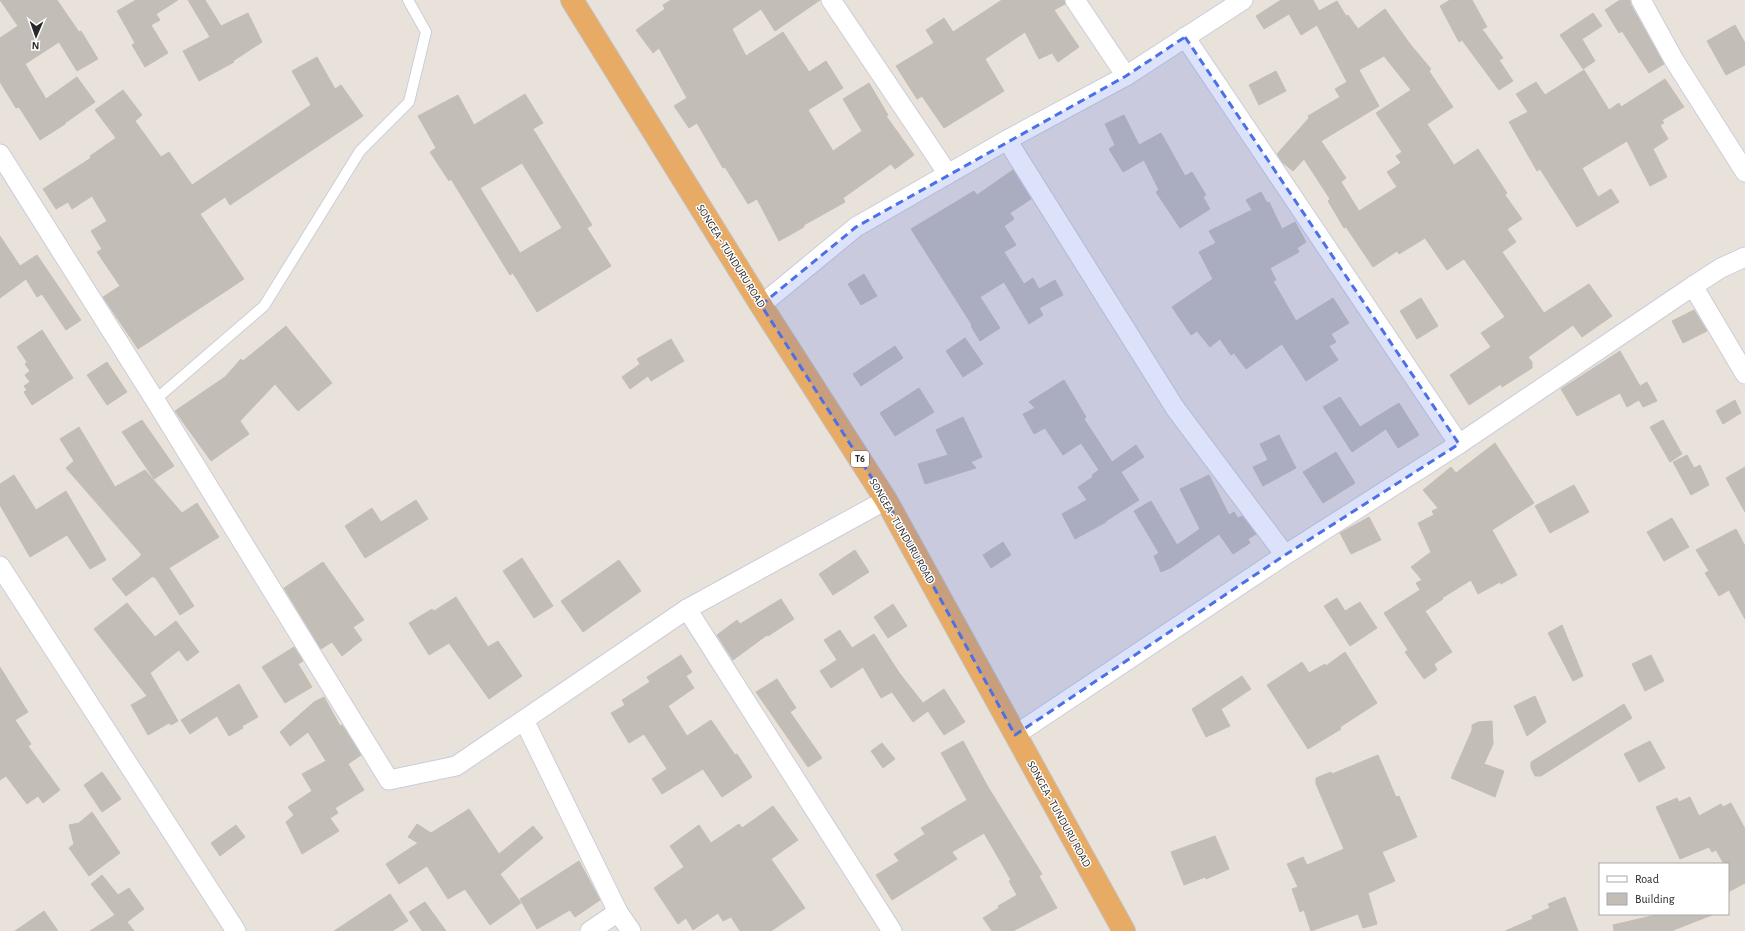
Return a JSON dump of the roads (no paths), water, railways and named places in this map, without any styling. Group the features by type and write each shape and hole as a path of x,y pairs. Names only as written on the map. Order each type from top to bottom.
{"highway":[{"name":"SONGEA - TUNDURU ROAD","path":"572,0 761,305 886,500 1124,931"}],"street":[{"path":"831,0 948,174"},
{"path":"1075,0 1126,76"},
{"path":"761,305 856,227 1007,140 1126,76 1243,0"},
{"path":"1641,0 1674,60 1745,172"},
{"path":"1185,37 1459,444"},
{"path":"1007,140 1175,408 1285,555"},
{"path":"0,154 155,400 389,780 456,766 688,609 886,500"},
{"path":"1015,735 1285,555 1459,444 1693,286 1721,268 1745,257"},
{"path":"1693,286 1745,374"},
{"path":"0,566 236,931"},
{"path":"688,609 892,931"},
{"path":"524,720 618,912 631,931"},
{"path":"590,931 618,912"}],"lane":[{"path":"155,400 264,306 360,151 409,102 426,32 408,0"}]}
